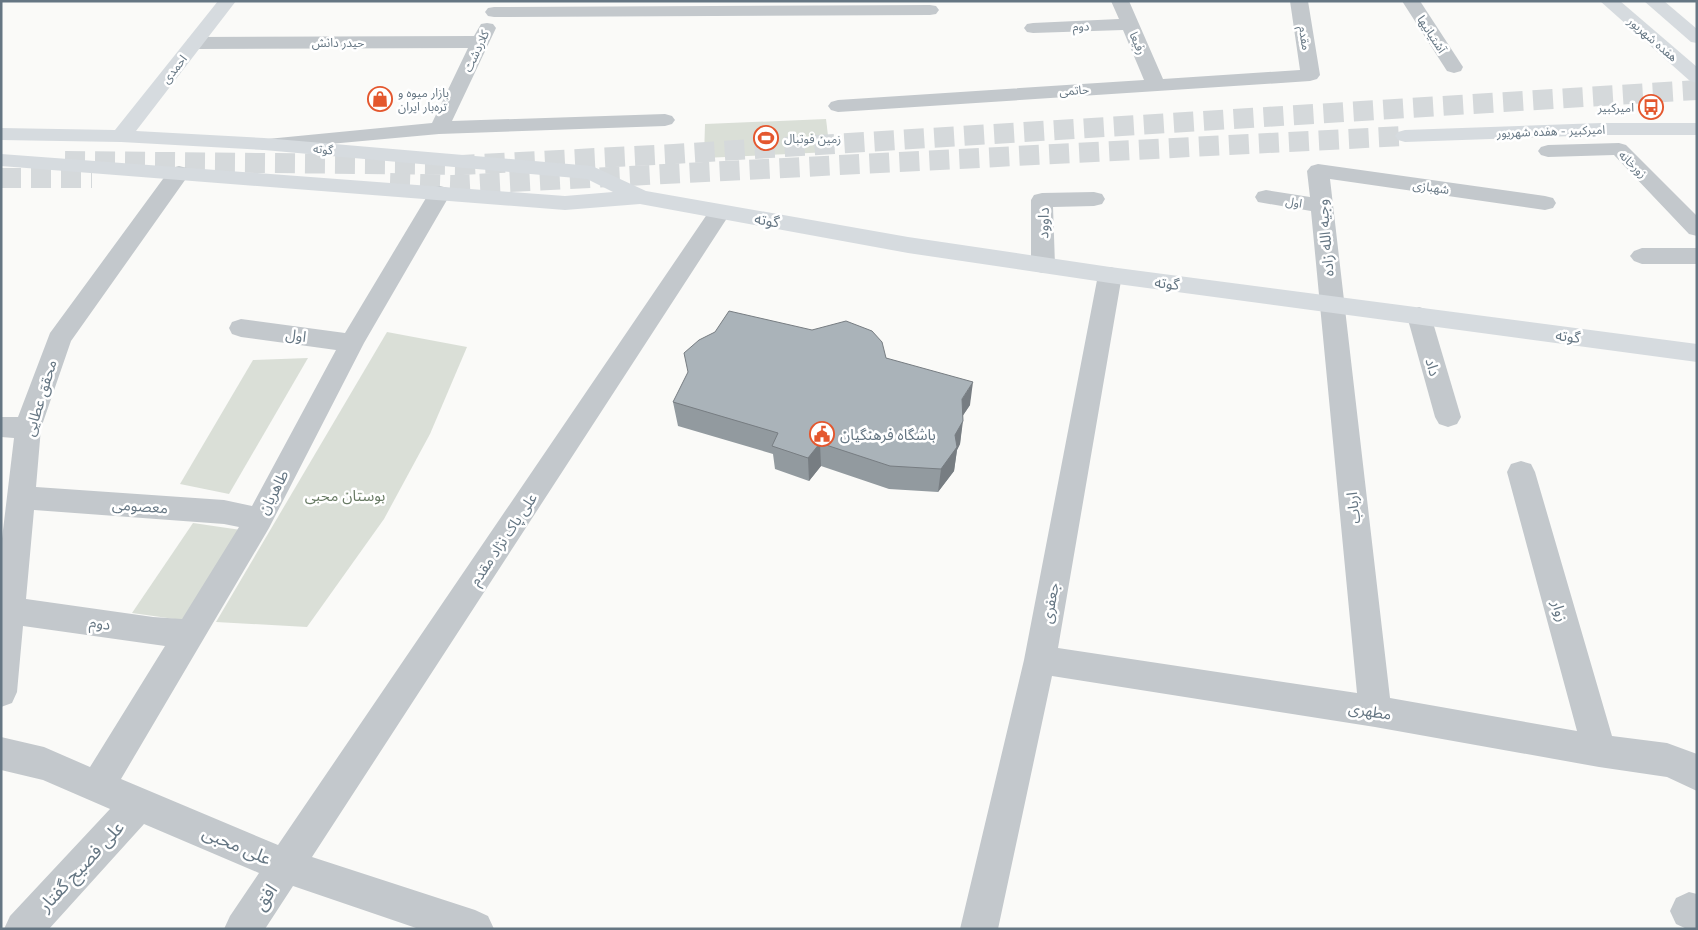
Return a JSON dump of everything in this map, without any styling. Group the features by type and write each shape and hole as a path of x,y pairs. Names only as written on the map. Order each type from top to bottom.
{"main road":[{"name":"احمدی","path":"121,136 227,1"},
{"name":"هفده شهریور","path":"1609,1 1697,78"},
{"name":"هفده شهریور","path":"1653,1 1697,38"},
{"name":"امیرکبیر - هفده شهریور","path":"1405,136 1601,129 1697,129"},
{"name":"گوته","path":"1,134 121,136 264,144 592,173 640,196 908,245 1110,276 1697,352"},
{"path":"58,164 58,158 62,150 84,136"},
{"name":"گوته","path":"1,160 565,203 640,196"}],"street":[{"name":"رفیعا","path":"1120,1 1156,85"},
{"name":"مقدم","path":"1299,1 1310,75"},
{"name":"آشتیانیها","path":"1411,1 1454,67"},
{"path":"497,6 930,10"},
{"name":"کلاردشت","path":"439,128 497,6"},
{"name":"دوم","path":"1033,28 1130,24"},
{"name":"حیدر دانش","path":"195,43 480,42"},
{"name":"حاتمی","path":"838,106 1310,75"},
{"path":"264,144 439,128 666,120"},
{"name":"زورخانه","path":"1548,151 1619,149 1697,229"},
{"name":"شهبازی","path":"1318,171 1545,203"},
{"name":"وجیه الله زاده","path":"1318,171 1331,304"},
{"name":"محقق عطایی","path":"1,692 28,428 59,339 179,173"},
{"name":"طاهریان","path":"98,786 259,520 352,343 440,193"},
{"name":"اول","path":"1266,197 1322,206"},
{"name":"داوود","path":"1043,265 1042,200 1094,198"},
{"name":"علی پاک نژاد مقدم","path":"286,866 720,212"},
{"path":"1642,256 1697,256"},
{"name":"جعفری","path":"979,929 1040,660 1110,276"},
{"name":"ارباب","path":"1331,304 1375,711"},
{"name":"داد","path":"1419,316 1448,417"},
{"name":"اول","path":"241,328 352,343"},
{"path":"1,427 28,428"},
{"name":"زوار","path":"1521,472 1599,751"},
{"name":"معصومی","path":"22,497 224,512 259,520"},
{"name":"دوم","path":"10,610 153,631 191,634"},
{"name":"مطهری","path":"1040,660 1375,711 1599,751 1667,760 1690,768 1697,774"},
{"name":"علی محبی","path":"1,753 44,764 286,866 466,927"},
{"name":"علی فصیح گفتار","path":"23,929 139,804"},
{"name":"افق","path":"243,929 286,866"}],"green space":[{"name":"زمین فوتبال","path":"826,119 830,152 704,158 705,124"},
{"name":"بوستان محبی","path":"387,332 467,347 430,434 384,519 307,627 216,622"},
{"path":"308,358 229,494 180,484 253,360"},
{"path":"193,523 241,530 182,620 132,613"}],"building":[{"path":"729,311 812,330 846,321 872,331 882,342 886,358 973,382 962,399 963,421 955,435 957,447 941,469 890,466 820,443 808,458 772,446 778,433 673,402 688,372 684,353 699,340 715,332"}],"tunnel":[{"path":"65,161 462,165 674,154 1697,90"},
{"path":"390,183 453,185 1405,136"},
{"path":"1,178 92,178"}],"place":[{"name":"بازار میوه و تره‌بار ایران","path":"380,99"},
{"name":"امیرکبیر","path":"1651,107"},
{"name":"زمین فوتبال","path":"766,138"},
{"name":"باشگاه فرهنگیان","path":"822,434"}]}
